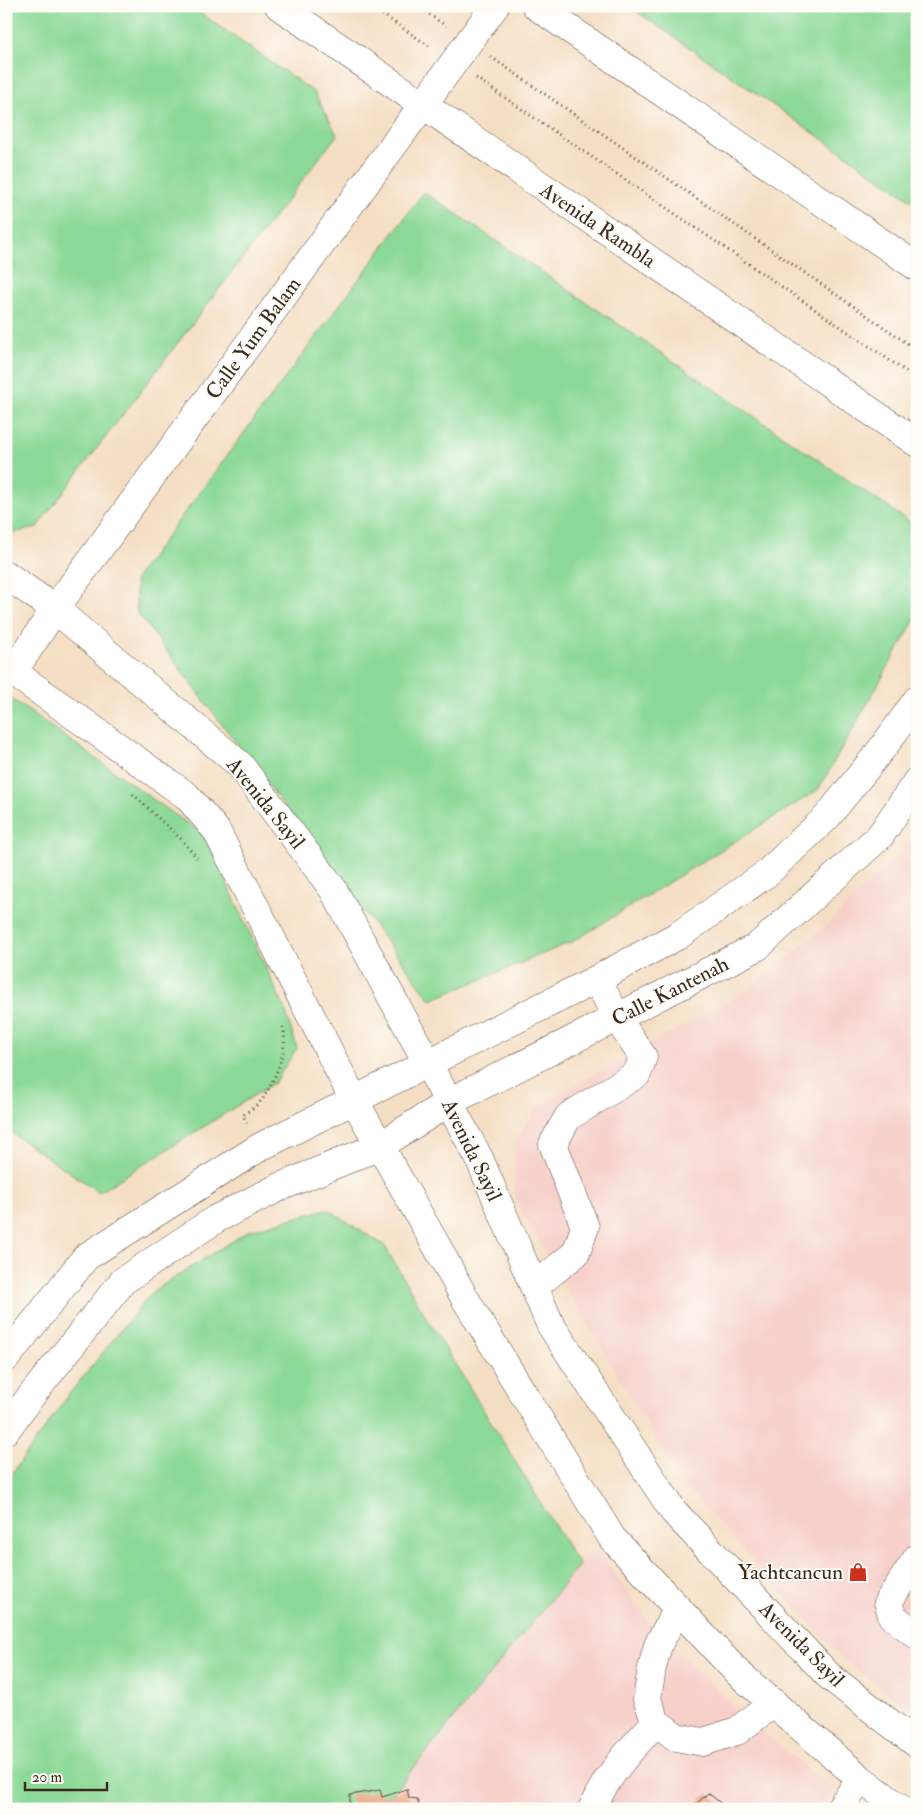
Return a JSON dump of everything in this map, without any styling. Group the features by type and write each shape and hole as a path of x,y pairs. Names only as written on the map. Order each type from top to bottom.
{"street":[{"name":"Avenida Rambla","path":"280,6 917,443"},
{"name":"Calle Yum Balam","path":"9,669 55,609 495,6"},
{"path":"536,6 917,267"},
{"name":"Avenida Sayil","path":"6,575 55,609 240,765 334,889 479,1158 550,1324 674,1512 829,1676 917,1744"},
{"path":"9,669 187,796 216,830 354,1100 464,1297 612,1538 738,1673 861,1779 901,1809"},
{"name":"Calle Kantenah","path":"6,1358 86,1257 260,1147 596,979 679,935 766,874 828,817 884,746 917,700"},
{"name":"Calle Kantenah","path":"6,1430 123,1281 216,1219 280,1187 380,1146 449,1102 757,947 880,836 917,781"},
{"path":"534,1286 576,1253 585,1227 553,1144 568,1117 637,1074 643,1057 617,1018 596,979"},
{"path":"917,1558 888,1602 892,1616 917,1635"},
{"path":"678,1608 658,1645 652,1668 647,1699 656,1722 676,1737 703,1742 737,1731 774,1703"},
{"path":"592,1809 599,1792 622,1758 656,1722"},
{"path":"839,1809 861,1779"}],"path":[{"path":"370,6 462,53 917,350"},
{"path":"417,6 462,53 917,379"},
{"path":"126,788 183,841 201,863"},
{"path":"260,1147 244,1115 264,1099 279,1066 286,1035 283,1026"}],"shaded area":[{"path":"917,835 917,1715 844,1660 681,1482 515,1201 515,1142 538,1107 742,994 828,924"},
{"path":"597,1549 657,1633 761,1731 834,1790 821,1809 380,1809 579,1565"}],"green space":[{"path":"6,6 190,6 314,92 337,135 36,528 6,534"},
{"path":"629,6 917,6 917,204"},
{"path":"424,192 917,527 917,616 818,790 574,941 431,1000 137,612 135,579"},
{"path":"6,695 205,836 284,1007 297,1048 274,1083 99,1192 6,1129"},
{"path":"327,1209 384,1245 426,1317 579,1565 380,1809 6,1809 6,1482 70,1393 152,1292 250,1230"}],"building":[{"path":"407,1789 409,1798 417,1799 420,1809 350,1809 350,1795 380,1790 382,1797"},
{"path":"708,1793 728,1809 691,1809"}],"place":[{"name":"Yachtcancun","path":"858,1572"}]}
